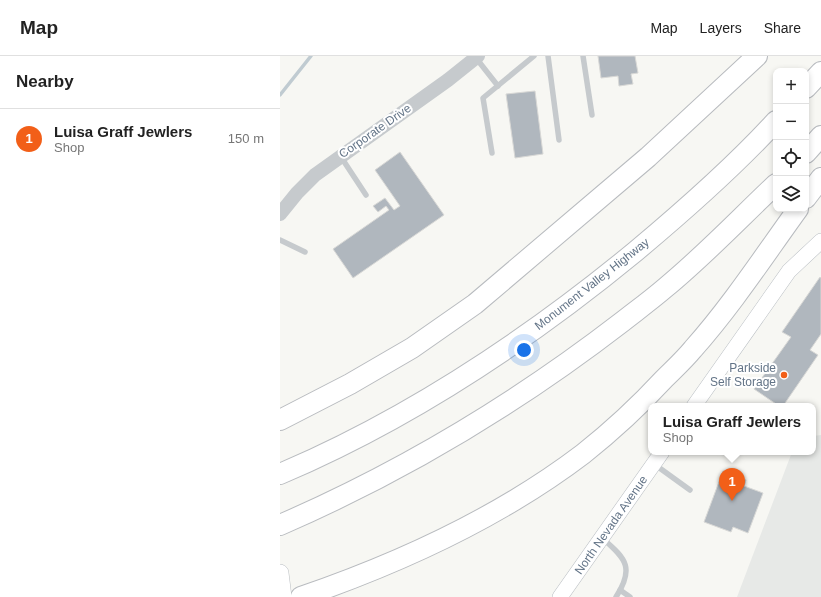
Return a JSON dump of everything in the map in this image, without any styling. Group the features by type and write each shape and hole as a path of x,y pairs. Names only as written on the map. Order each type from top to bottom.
{"highway":[{"path":"280,420 350,384 412,348 475,304 648,157 757,56"},
{"path":"809,85 821,72"},
{"name":"Monument Valley Highway","path":"280,474 311,461 414,406 501,353 583,294 672,221 753,146 773,124"},
{"path":"809,149 821,136"},
{"path":"809,194 821,178"},
{"path":"280,525 319,508 472,426 582,353 665,289 773,187"},
{"path":"301,597 330,591 444,539 529,492 583,454 633,412 693,350 721,315 796,212"}],"main road":[{"path":"696,403 789,271 821,241"},
{"name":"North Nevada Avenue","path":"560,597 658,458"},
{"path":"280,573 283,597"}],"street":[{"name":"Corporate Drive","path":"280,214 297,193 315,175 448,80 477,57"}],"lane":[{"path":"492,153 483,98 534,56"},
{"path":"548,56 560,140"},
{"path":"584,56 592,115"},
{"path":"477,57 498,86"},
{"path":"340,156 366,195"},
{"path":"280,240 305,252"},
{"path":"658,458 690,490"},
{"path":"602,538 613,547 625,564 627,575 616,597"},
{"path":"620,590 630,597"}],"shaded area":[{"path":"821,435 821,597 737,597 791,455 816,455 816,436"}],"building":[{"path":"598,56 635,56 638,73 631,74 633,84 619,86 618,76 601,78"},
{"path":"535,91 543,154 515,158 506,94"},
{"path":"400,152 444,215 353,278 333,249 389,210 386,206 378,212 373,206 385,198 394,210 400,206 375,170"},
{"path":"820,277 821,334 810,350 818,355 785,403 775,403 754,389 791,337 782,332"},
{"path":"723,471 746,480 744,486 763,493 748,533 733,527 731,532 704,522"}],"waterway":[{"path":"280,95 311,56"}],"place":[{"name":"Parkside Self Storage","path":"784,375"},
{"name":"Luisa Graff Jewlers","path":"732,501"}]}
